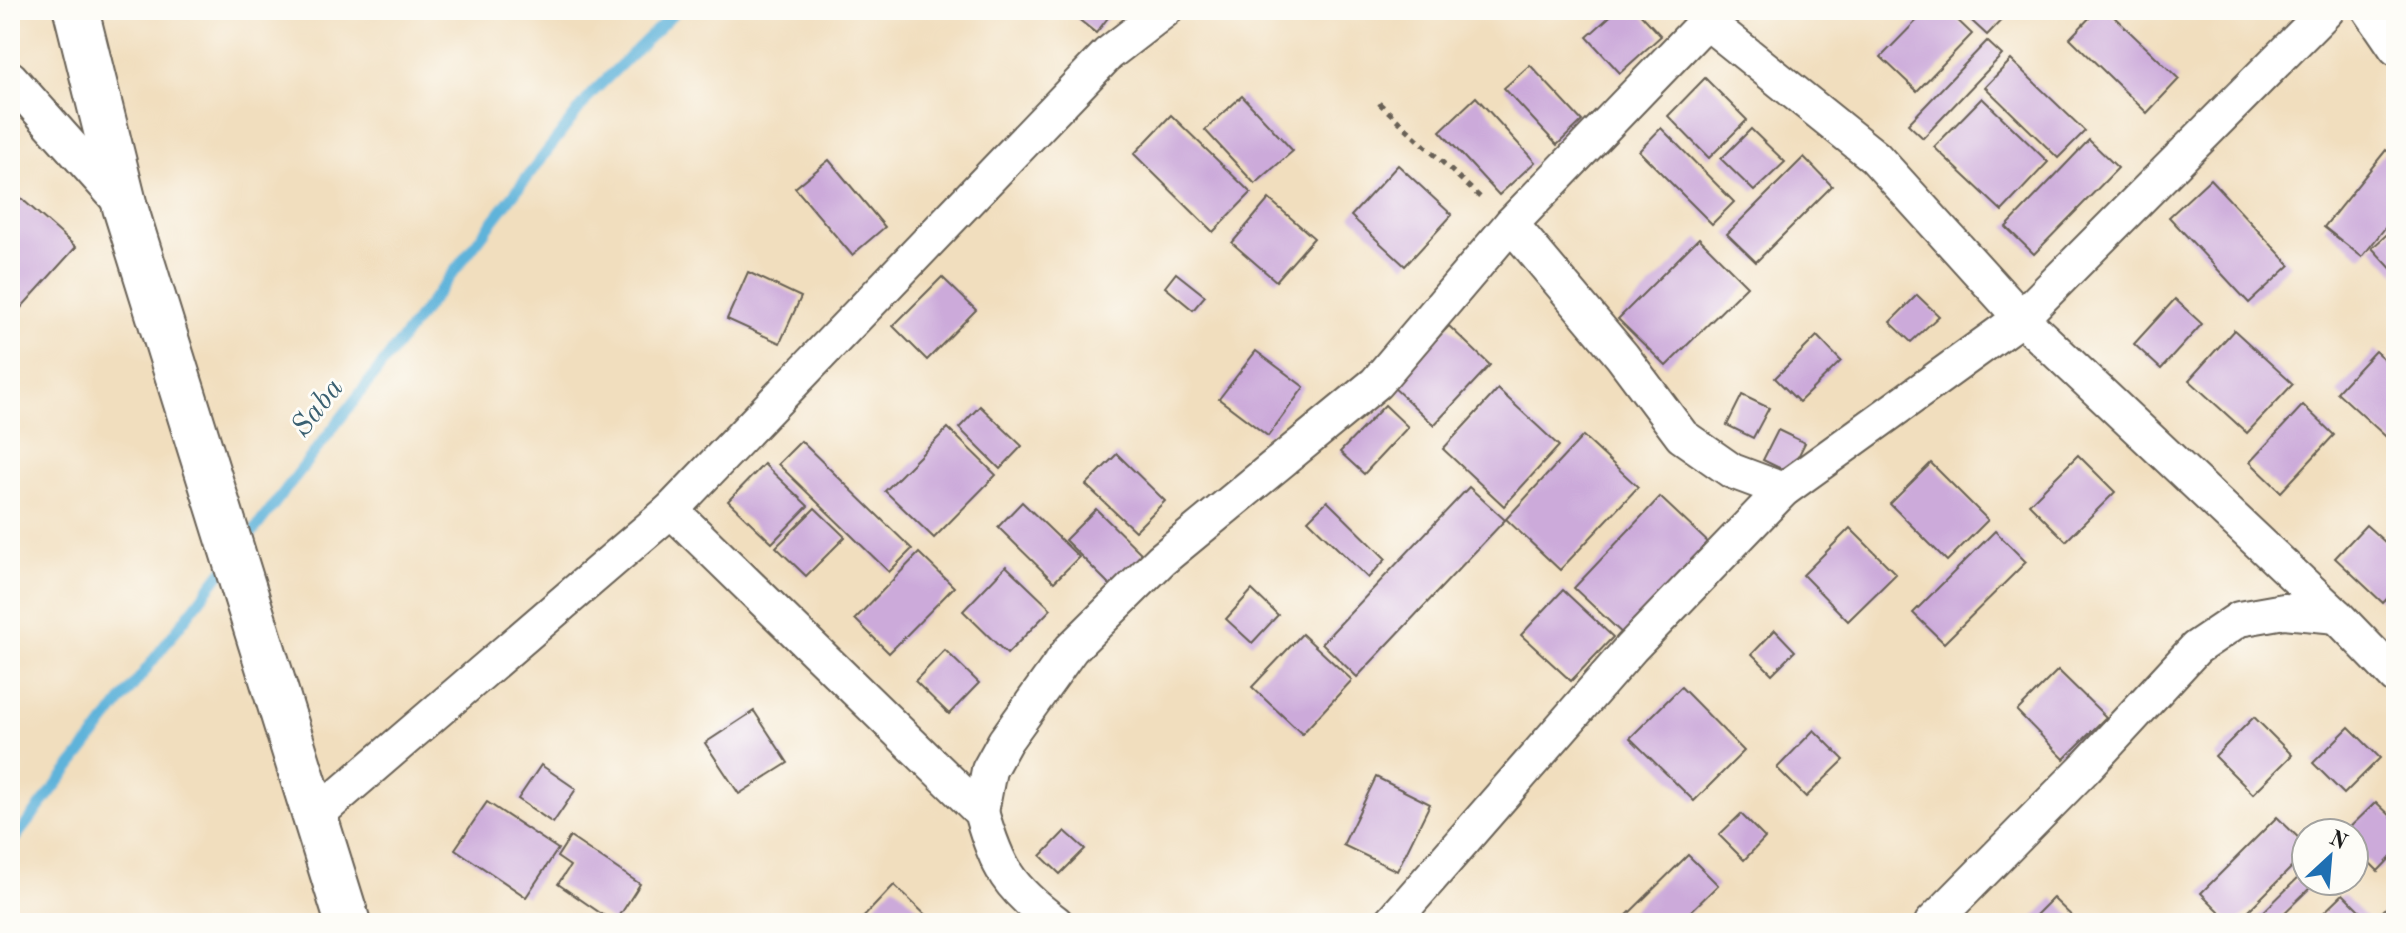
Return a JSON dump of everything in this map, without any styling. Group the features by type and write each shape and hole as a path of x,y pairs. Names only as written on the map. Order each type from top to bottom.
{"street":[{"path":"76,10 125,207 348,923"},
{"path":"314,817 671,510 1108,54 1165,10"},
{"path":"1391,923 1631,648 1783,490 2021,318 2327,10"},
{"path":"2370,10 2396,48"},
{"path":"1056,923 1009,883 992,850 981,812 989,770 1005,741 1071,649 1161,560 1376,383 1511,224 1712,16 1875,157 2021,318 2337,616 2396,677"},
{"path":"11,81 125,207"},
{"path":"1511,224 1622,356 1682,436 1732,471 1783,490"},
{"path":"671,510 981,812"},
{"path":"1932,923 2085,768 2196,648 2239,619 2284,611 2337,616"}],"path":[{"path":"1379,103 1452,174 1511,224"}],"building":[{"path":"1067,10 1114,10 1096,33"},
{"path":"1617,10 1637,10 1661,36 1620,73 1587,37"},
{"path":"1927,10 1947,10 1972,34 1917,91 1881,57"},
{"path":"1960,10 2011,10 1987,35"},
{"path":"2097,10 2107,10 2179,79 2147,113 2070,38"},
{"path":"1987,41 2002,55 1923,138 1908,124"},
{"path":"2011,60 2085,131 2058,158 1985,87"},
{"path":"1530,65 1582,121 1557,145 1504,88"},
{"path":"1705,78 1747,120 1709,158 1668,116"},
{"path":"1242,96 1293,151 1255,184 1205,130"},
{"path":"1476,97 1535,162 1499,195 1440,131"},
{"path":"1982,98 2048,162 2002,211 1934,147"},
{"path":"1171,115 1251,193 1213,232 1134,154"},
{"path":"1661,128 1734,202 1712,224 1639,151"},
{"path":"1751,129 1785,162 1754,191 1721,159"},
{"path":"2089,140 2118,168 2034,254 2006,227"},
{"path":"2386,150 2396,158 2396,214 2362,257 2324,227"},
{"path":"1804,157 1832,186 1756,262 1727,234"},
{"path":"829,160 885,227 852,255 795,188"},
{"path":"1398,165 1452,215 1405,266 1351,216"},
{"path":"2210,179 2290,265 2249,303 2169,217"},
{"path":"13,191 76,247 10,320 10,194"},
{"path":"1269,199 1314,238 1276,281 1232,243"},
{"path":"2396,226 2396,274 2372,248"},
{"path":"1699,238 1747,286 1666,366 1618,319"},
{"path":"748,272 801,297 780,343 727,319"},
{"path":"1176,273 1205,296 1193,310 1165,287"},
{"path":"942,277 976,310 927,360 893,326"},
{"path":"1917,295 1939,316 1911,342 1890,322"},
{"path":"2175,299 2202,324 2161,369 2134,344"},
{"path":"1449,326 1490,365 1434,425 1392,386"},
{"path":"2234,330 2293,384 2247,433 2189,380"},
{"path":"1817,336 1841,361 1799,402 1775,378"},
{"path":"1256,351 1304,387 1268,436 1219,399"},
{"path":"2375,351 2396,370 2396,446 2337,392"},
{"path":"1498,389 1559,446 1504,506 1443,449"},
{"path":"1742,395 1769,408 1753,438 1727,425"},
{"path":"1385,405 1408,427 1364,474 1340,452"},
{"path":"2303,405 2334,435 2281,492 2250,462"},
{"path":"980,406 1022,446 1000,469 959,428"},
{"path":"948,428 996,475 934,538 885,491"},
{"path":"1778,430 1805,443 1790,473 1763,460"},
{"path":"1583,436 1638,487 1560,570 1506,519"},
{"path":"801,441 912,549 889,572 778,464"},
{"path":"1117,454 1165,501 1135,531 1086,485"},
{"path":"2078,455 2115,492 2066,541 2029,504"},
{"path":"1931,463 1988,520 1947,561 1890,504"},
{"path":"764,464 808,506 772,543 728,501"},
{"path":"1469,487 1505,520 1357,677 1322,643"},
{"path":"1660,497 1714,548 1628,639 1574,588"},
{"path":"1327,501 1386,559 1368,578 1308,520"},
{"path":"1022,502 1079,557 1054,582 998,527"},
{"path":"815,508 845,537 806,576 776,547"},
{"path":"1096,509 1146,558 1115,590 1065,540"},
{"path":"2366,525 2396,552 2396,589 2383,603 2335,558"},
{"path":"1850,528 1896,574 1848,621 1803,575"},
{"path":"1995,531 2026,562 1944,643 1913,613"},
{"path":"919,553 954,587 889,653 855,619"},
{"path":"1006,566 1051,609 1007,654 963,611"},
{"path":"1252,590 1278,615 1252,643 1226,619"},
{"path":"1563,590 1613,637 1571,681 1521,635"},
{"path":"1775,630 1795,651 1772,674 1752,654"},
{"path":"1302,634 1352,680 1302,734 1252,687"},
{"path":"945,650 979,683 949,714 915,681"},
{"path":"2058,670 2106,717 2064,759 2017,711"},
{"path":"1681,687 1744,751 1694,801 1630,738"},
{"path":"754,711 788,763 739,794 705,743"},
{"path":"2254,717 2292,755 2253,794 2215,756"},
{"path":"2349,727 2380,758 2344,794 2313,763"},
{"path":"1814,730 1844,760 1806,797 1777,768"},
{"path":"541,765 576,789 553,823 518,799"},
{"path":"1376,777 1430,804 1397,871 1343,845"},
{"path":"487,802 558,849 526,897 455,849"},
{"path":"2376,802 2396,821 2396,852 2378,871 2370,863 2370,817 2361,817"},
{"path":"1741,814 1765,838 1744,860 1719,835"},
{"path":"2277,817 2290,830 2290,869 2236,923 2231,923 2201,893"},
{"path":"1065,831 1085,849 1060,874 1041,856"},
{"path":"570,837 640,884 615,923 558,884 570,866 557,857"},
{"path":"1688,855 1718,885 1679,923 1619,923"},
{"path":"894,885 934,923 858,923"},
{"path":"2290,886 2290,897 2301,897 2274,923 2252,923"},
{"path":"2340,897 2346,897 2372,923 2313,923"},
{"path":"2053,898 2079,923 2028,923"},
{"path":"2396,898 2396,923 2393,923 2382,912"}],"waterway":[{"name":"Saba","path":"242,546 592,93 677,10"},
{"name":"Saba","path":"10,845 226,566"}]}
